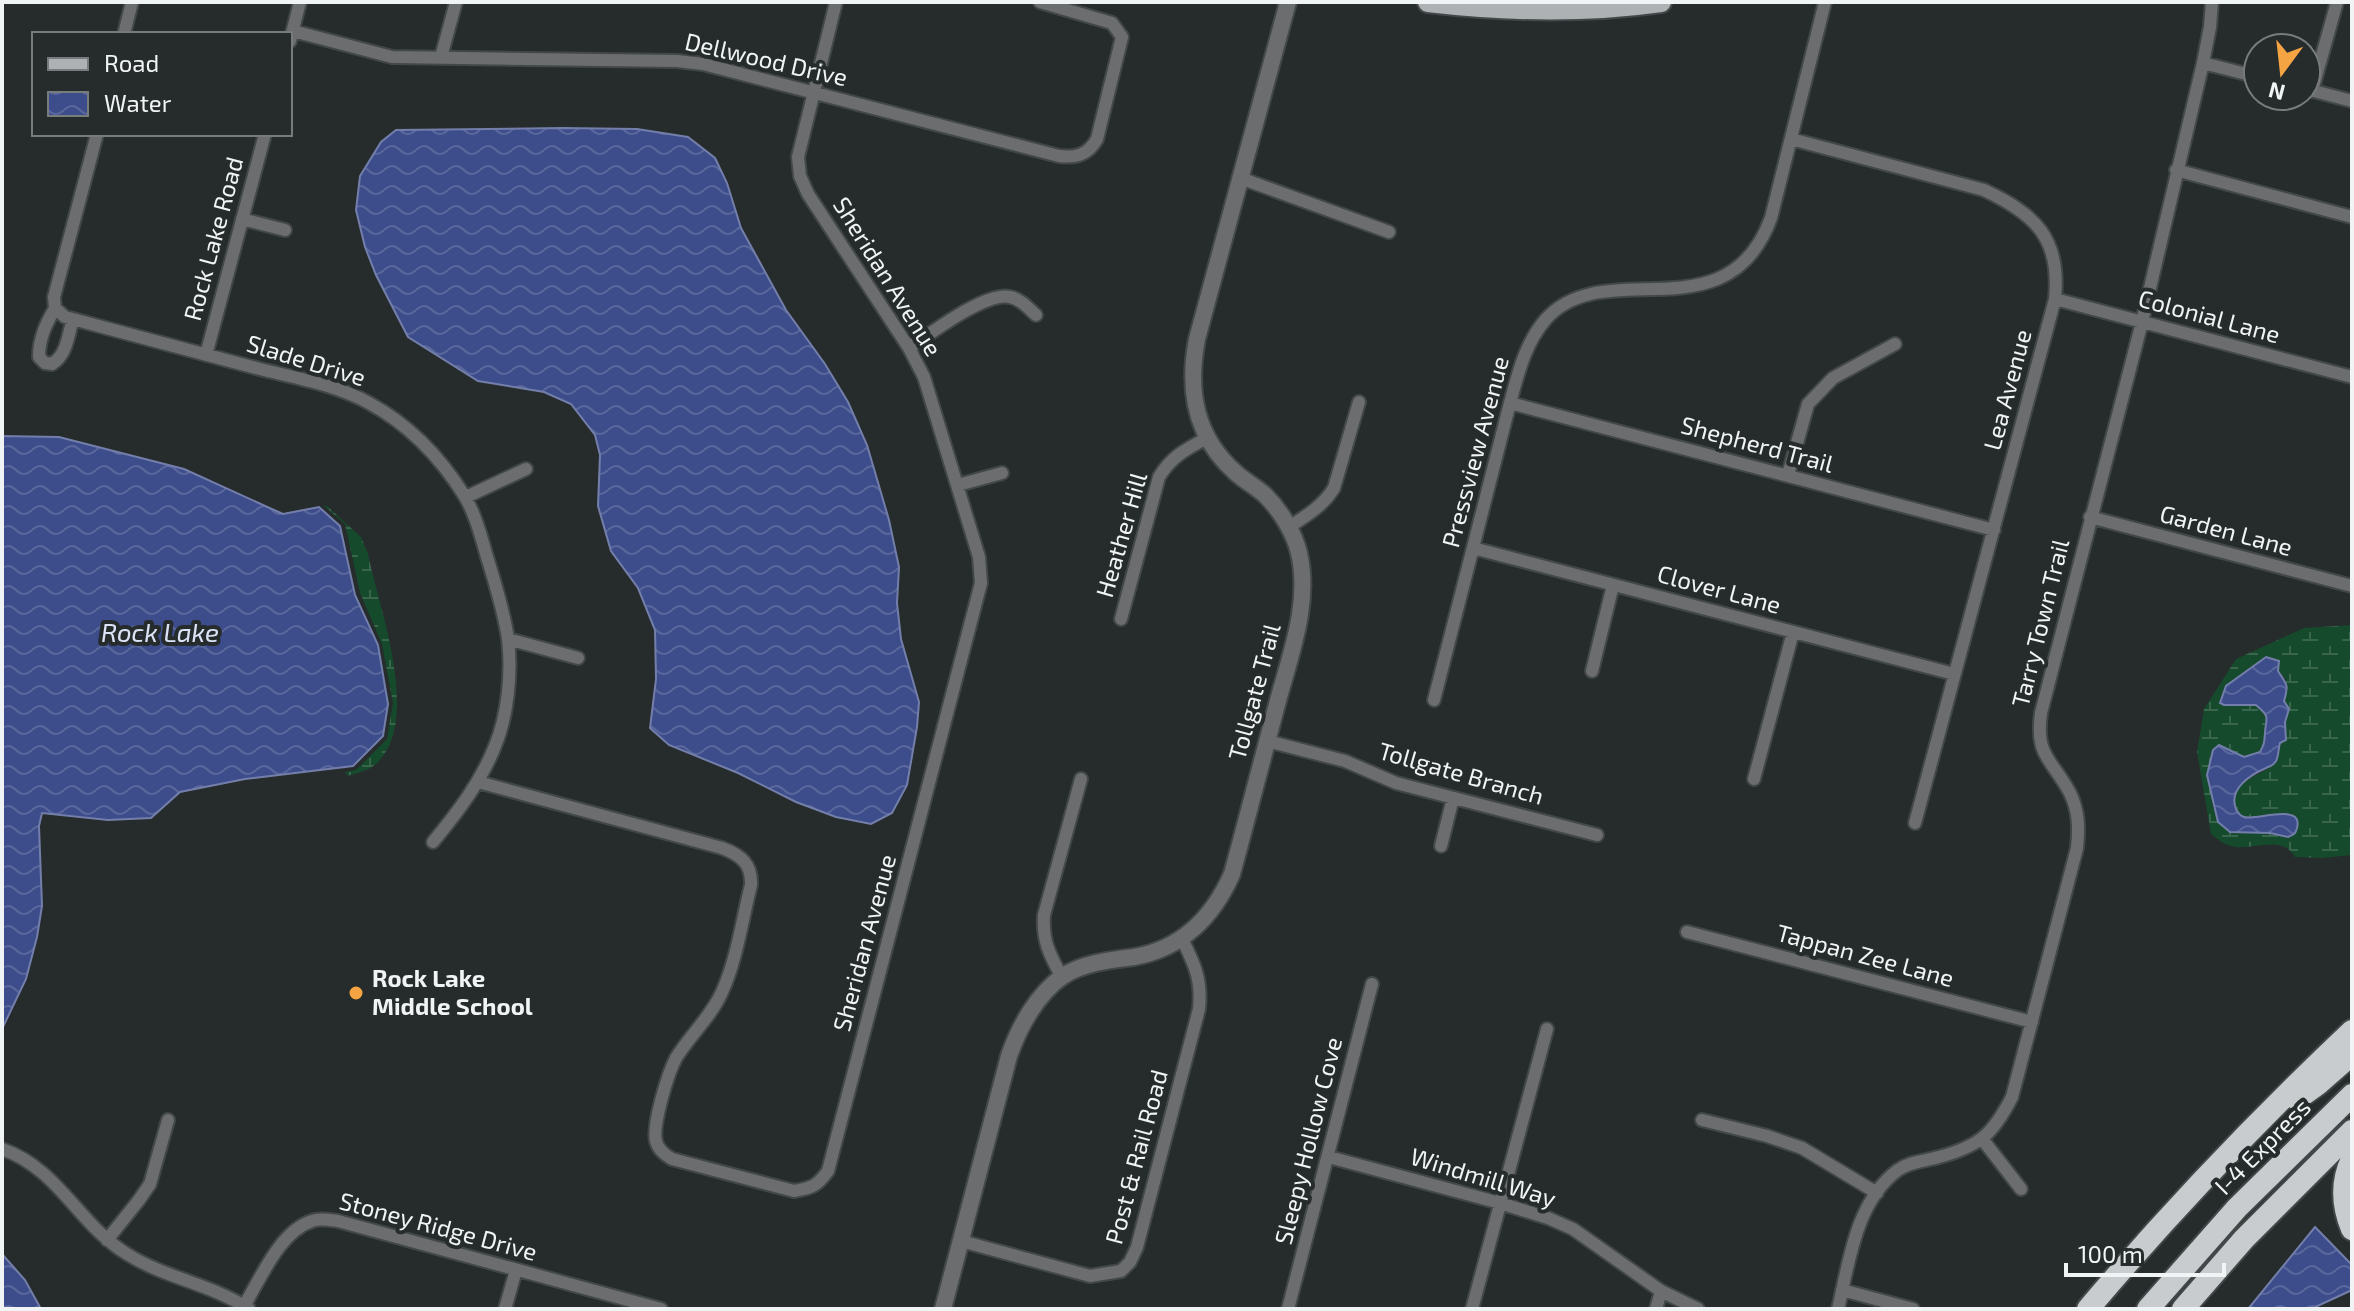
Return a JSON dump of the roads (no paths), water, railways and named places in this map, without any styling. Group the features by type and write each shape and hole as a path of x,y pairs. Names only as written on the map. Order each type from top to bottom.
{"highway":[{"path":"2088,1309 2246,1134 2352,1031"},
{"name":"I-4 Express","path":"2246,1134 2318,1084 2352,1054"},
{"name":"I-4 Express","path":"2148,1309 2237,1208 2352,1095"},
{"path":"2183,1309 2244,1239 2352,1131"},
{"path":"2352,1159 2343,1190 2352,1229"}],"main road":[{"path":"1428,2 1534,10 1658,2"}],"street":[{"path":"124,32 132,2"},
{"path":"292,32 300,2"},
{"path":"441,57 456,2"},
{"name":"Sheridan Avenue","path":"478,782 722,848 737,854 746,863 751,874 751,885 728,977 709,1016 676,1058 656,1125 656,1142 663,1153 672,1159 794,1191 811,1188 820,1181 828,1171 981,583 979,557 924,377 909,348 808,194 800,176 798,157 836,2"},
{"name":"Dellwood Drive","path":"292,36 392,57 690,62 1059,156 1082,155 1091,149 1097,139 1122,37 1112,23 1098,17 1040,2"},
{"name":"Tollgate Trail","path":"943,1309 1014,1042 1030,1012 1062,977 1079,968 1139,956 1182,939 1209,914 1223,895 1232,874 1300,617 1303,600 1301,567 1289,527 1265,496 1236,473 1207,438 1192,388 1194,355 1288,2"},
{"name":"Pressview Avenue","path":"1434,700 1510,403 1522,359 1532,339 1558,308 1577,299 1608,292 1700,285 1723,276 1742,263 1764,236 1825,2"},
{"name":"Tarry Town Trail","path":"1983,1140 2012,1097 2077,848 2079,826 2070,793 2047,760 2038,731 2142,322 2203,63 2212,2"},
{"path":"2322,49 2337,2"},
{"path":"2203,63 2242,73"},
{"path":"2322,93 2352,101"},
{"path":"73,319 63,354 52,364 45,363 39,357 39,345 55,308 54,297 96,136"},
{"name":"Rock Lake Road","path":"206,355 264,136"},
{"name":"Lea Avenue","path":"1791,139 1984,190 2011,202 2032,217 2043,232 2050,248 2057,282 1915,823"},
{"path":"2176,170 2352,217"},
{"path":"1240,178 1389,232"},
{"path":"242,219 285,230"},
{"path":"909,348 996,296 1021,301 1036,315"},
{"name":"Colonial Lane","path":"2055,299 2352,377"},
{"name":"Slade Drive","path":"55,308 65,317 306,381 367,402 419,439 466,497 488,562 508,639 508,681 496,745 478,782 433,842"},
{"path":"1788,475 1808,404 1833,378 1895,344"},
{"path":"1289,527 1315,511 1334,488 1359,402"},
{"name":"Shepherd Trail","path":"1510,403 1994,530"},
{"name":"Heather Hill","path":"1121,619 1159,477 1178,453 1207,438"},
{"path":"466,497 526,469"},
{"path":"958,485 1002,473"},
{"name":"Garden Lane","path":"2090,517 2352,586"},
{"name":"Clover Lane","path":"1473,548 1954,674"},
{"path":"1592,671 1613,585"},
{"path":"1754,779 1793,632"},
{"path":"508,639 578,658"},
{"name":"Tollgate Branch","path":"1267,741 1345,761 1396,783 1597,835"},
{"path":"1062,977 1042,932 1081,779"},
{"path":"1441,846 1453,798"},
{"name":"Tappan Zee Lane","path":"1687,932 2032,1022"},
{"name":"Post & Rail Road","path":"961,1241 1090,1276 1121,1271 1130,1262 1137,1247 1199,1009 1201,990 1198,972 1182,939"},
{"name":"Sleepy Hollow Cove","path":"1288,1309 1372,984"},
{"path":"1472,1309 1547,1029"},
{"path":"107,1240 150,1184 168,1120"},
{"path":"1702,1120 1802,1148 1877,1193"},
{"path":"1838,1309 1864,1213 1900,1168 1983,1140 2021,1189"},
{"path":"2,1149 40,1169 107,1240 149,1266 216,1291 247,1307"},
{"name":"Windmill Way","path":"1329,1157 1548,1218 1573,1229 1661,1291 1698,1309"},
{"name":"Stoney Ridge Drive","path":"247,1307 283,1241 294,1229 315,1219 338,1221 661,1309"},
{"path":"505,1309 516,1270"},
{"path":"1842,1290 1913,1309"},
{"path":"1656,1309 1661,1291"}],"water":[{"path":"637,129 688,137 715,158 727,183 741,228 786,310 848,402 867,445 889,520 899,567 897,603 901,639 919,702 907,785 892,813 871,824 836,817 796,802 738,773 669,745 650,728 656,679 655,630 638,588 611,551 598,506 600,455 595,435 571,404 544,392 478,381 408,337 376,275 356,210 360,176 381,142 396,130"},
{"name":"Rock Lake","path":"2,436 59,437 184,469 283,514 319,507 340,526 355,595 378,645 388,704 383,736 353,766 245,779 180,792 151,818 108,820 42,813 39,826 42,906 37,937 26,979 2,1029"},
{"path":"2266,657 2279,661 2278,671 2286,685 2284,701 2289,709 2285,722 2286,740 2280,743 2274,764 2242,784 2234,802 2244,817 2293,816 2297,820 2297,828 2288,837 2270,833 2230,832 2218,822 2207,775 2213,750 2219,745 2244,757 2260,752 2267,720 2264,712 2256,705 2220,703 2226,686"},
{"path":"2315,1227 2352,1265 2352,1290 2311,1309 2248,1309"},
{"path":"2,1254 25,1280 41,1309 2,1309"}],"place":[{"name":"Rock Lake Middle School","path":"356,993"}]}
